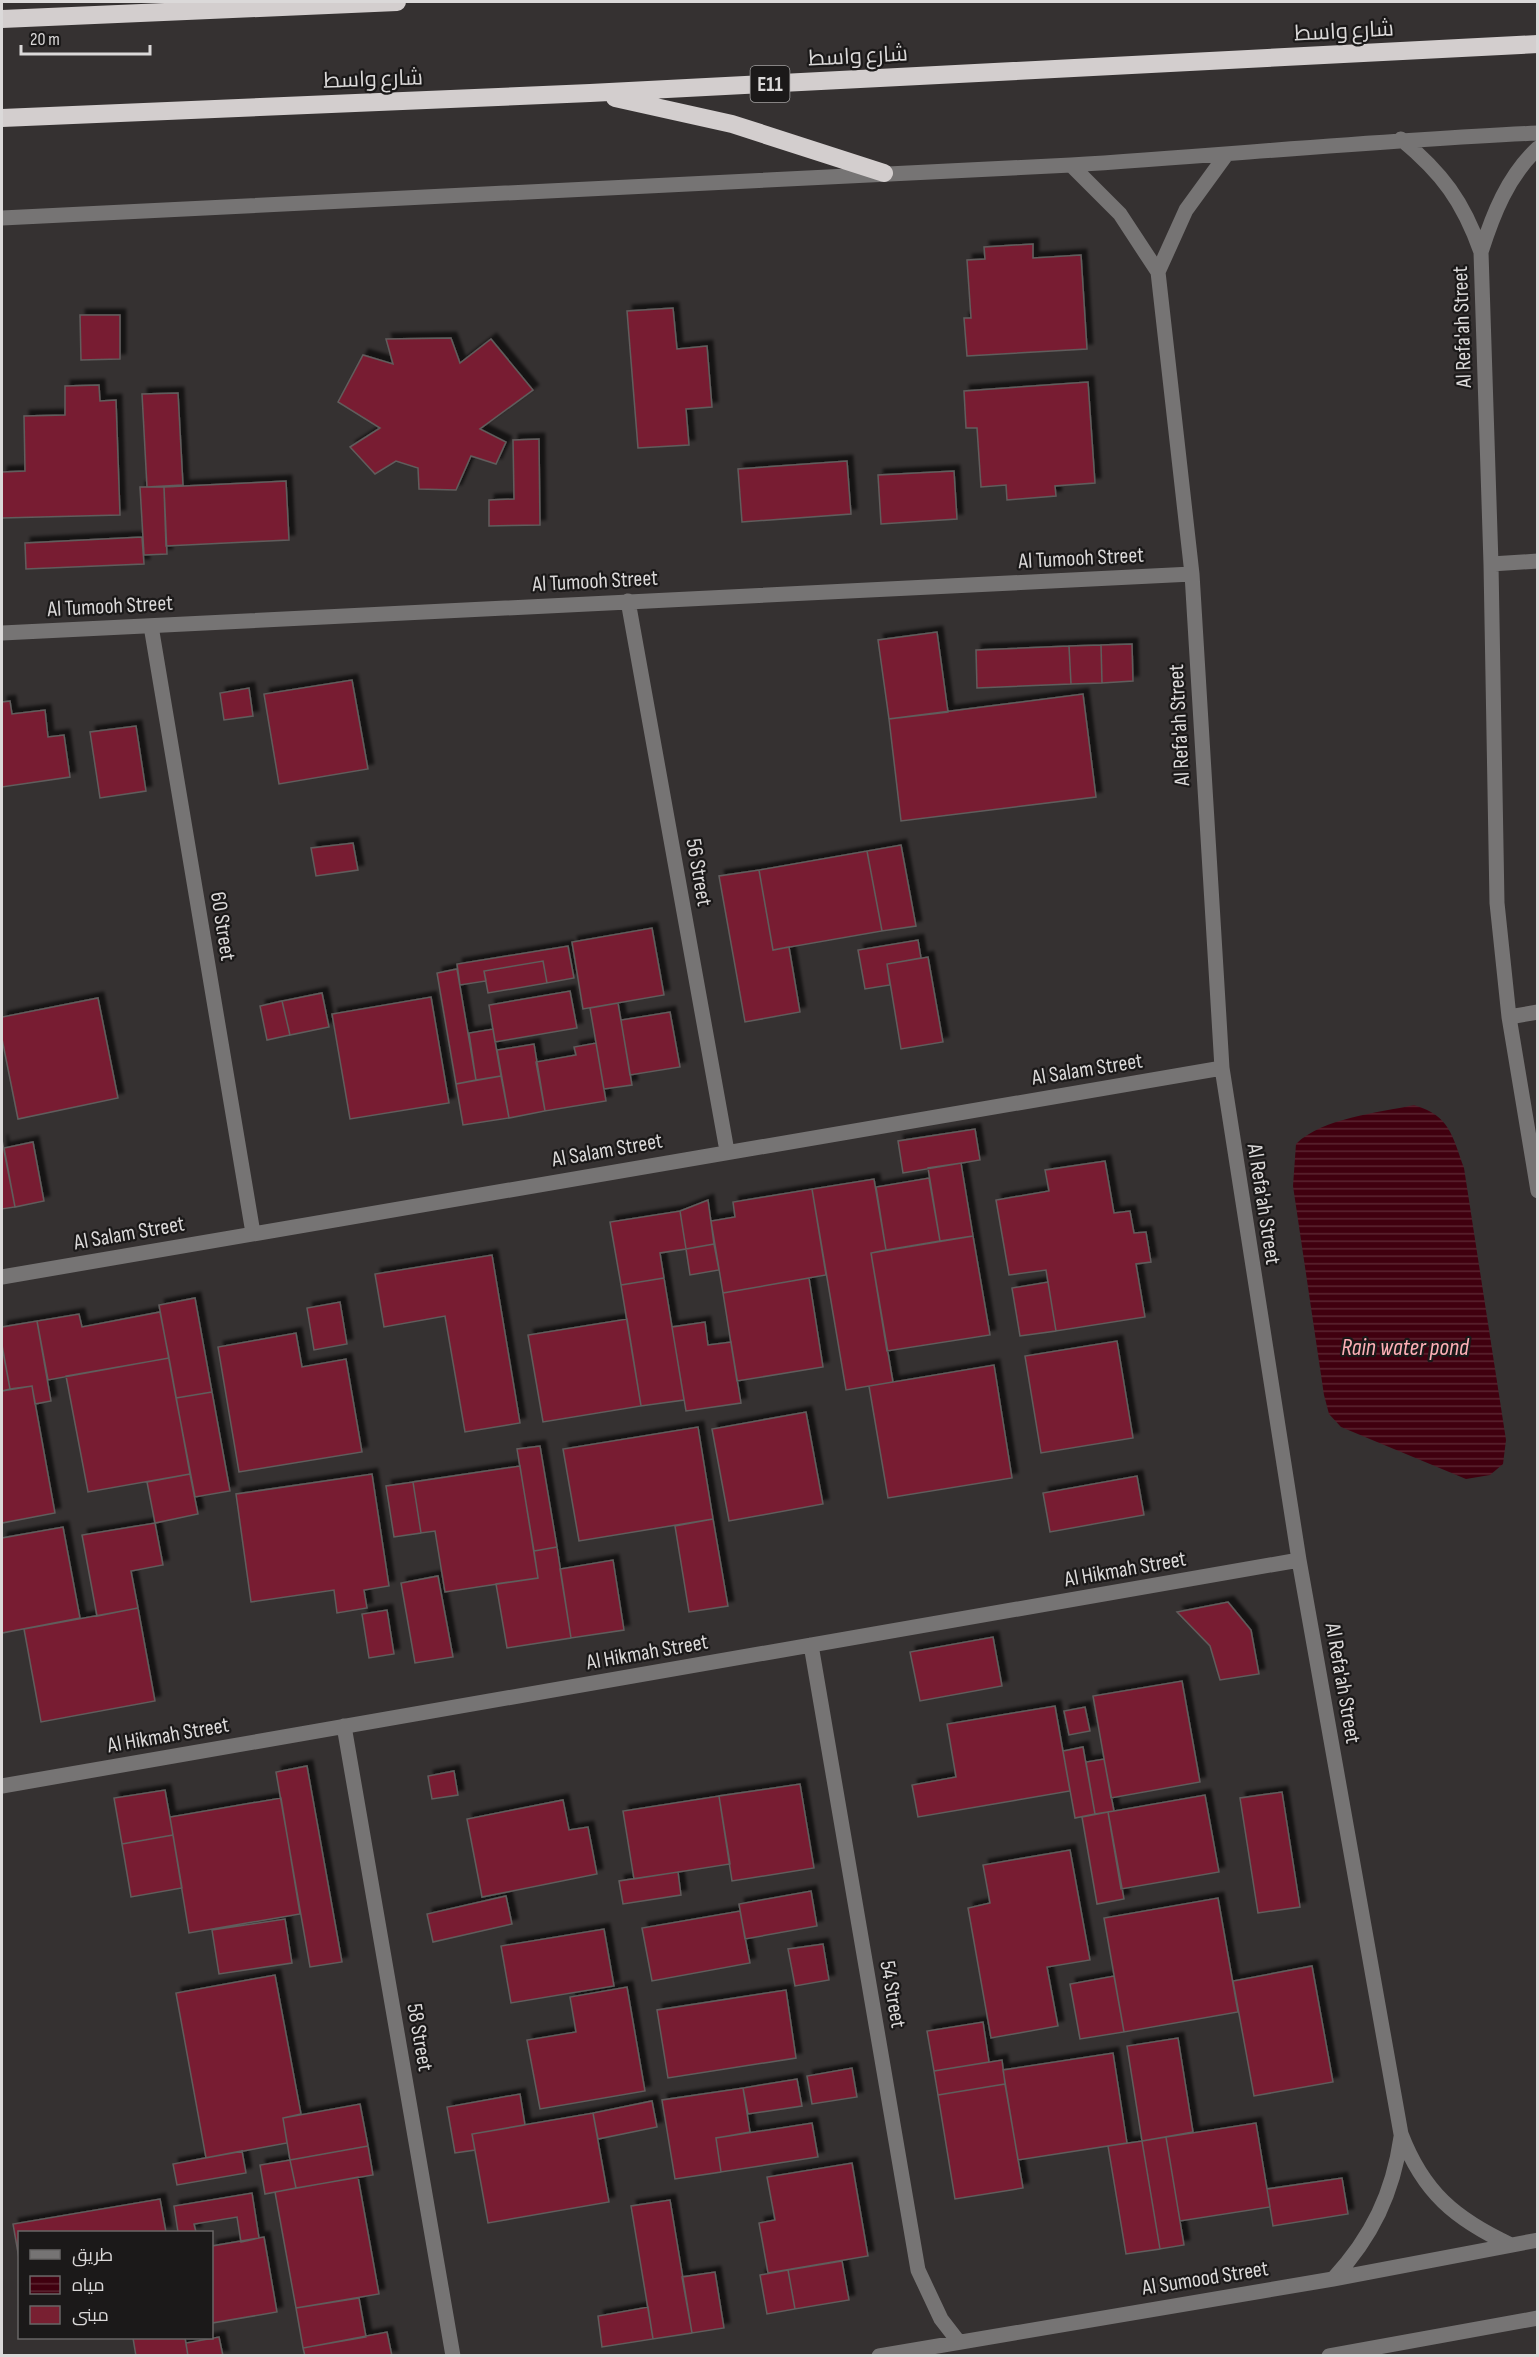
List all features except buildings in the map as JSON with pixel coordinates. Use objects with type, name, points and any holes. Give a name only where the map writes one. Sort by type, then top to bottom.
[{"type":"highway","points":[[2,19],[397,2]]},
{"type":"highway","name":"شارع واسط","points":[[2,118],[590,93],[1538,44]]},
{"type":"highway","points":[[590,93],[732,124],[884,173]]},
{"type":"street","points":[[2,218],[1071,165],[1226,155],[1401,139],[1538,133]]},
{"type":"street","name":"Al Refa'ah Street","points":[[1401,139],[1429,162],[1452,188],[1469,219],[1481,252],[1491,564],[1497,903],[1509,1017],[1538,1191]]},
{"type":"street","name":"Al Refa'ah Street","points":[[1481,252],[1492,218],[1508,186],[1538,148]]},
{"type":"street","points":[[1158,272],[1186,210],[1226,155]]},
{"type":"street","name":"Al Refa'ah Street","points":[[1071,165],[1120,214],[1158,272],[1192,574],[1221,1068],[1299,1560],[1401,2134],[1409,2156],[1427,2185],[1451,2210],[1479,2230],[1511,2245]]},
{"type":"street","points":[[1491,564],[1538,561]]},
{"type":"street","name":"Al Tumooh Street","points":[[2,633],[1192,574]]},
{"type":"street","name":"56 Street","points":[[628,601],[727,1151]]},
{"type":"street","name":"60 Street","points":[[152,626],[253,1233]]},
{"type":"street","points":[[1509,1017],[1538,1012]]},
{"type":"street","name":"Al Salam Street","points":[[2,1277],[1221,1068]]},
{"type":"street","name":"Al Hikmah Street","points":[[2,1785],[1299,1560]]},
{"type":"street","name":"54 Street","points":[[811,1645],[918,2270],[941,2319],[958,2341]]},
{"type":"street","name":"58 Street","points":[[344,1726],[453,2355]]},
{"type":"street","name":"Al Refa'ah Street","points":[[1333,2279],[1367,2237],[1380,2213],[1391,2187],[1401,2134]]},
{"type":"street","name":"Al Sumood Street","points":[[879,2355],[1333,2279],[1538,2240]]},
{"type":"street","points":[[1329,2355],[1538,2318]]},
{"type":"water","name":"Rain water pond","points":[[1414,1105],[1435,1115],[1448,1128],[1464,1168],[1506,1440],[1503,1464],[1490,1475],[1466,1479],[1341,1427],[1329,1414],[1324,1395],[1293,1186],[1296,1144],[1307,1135],[1335,1122]]}]
